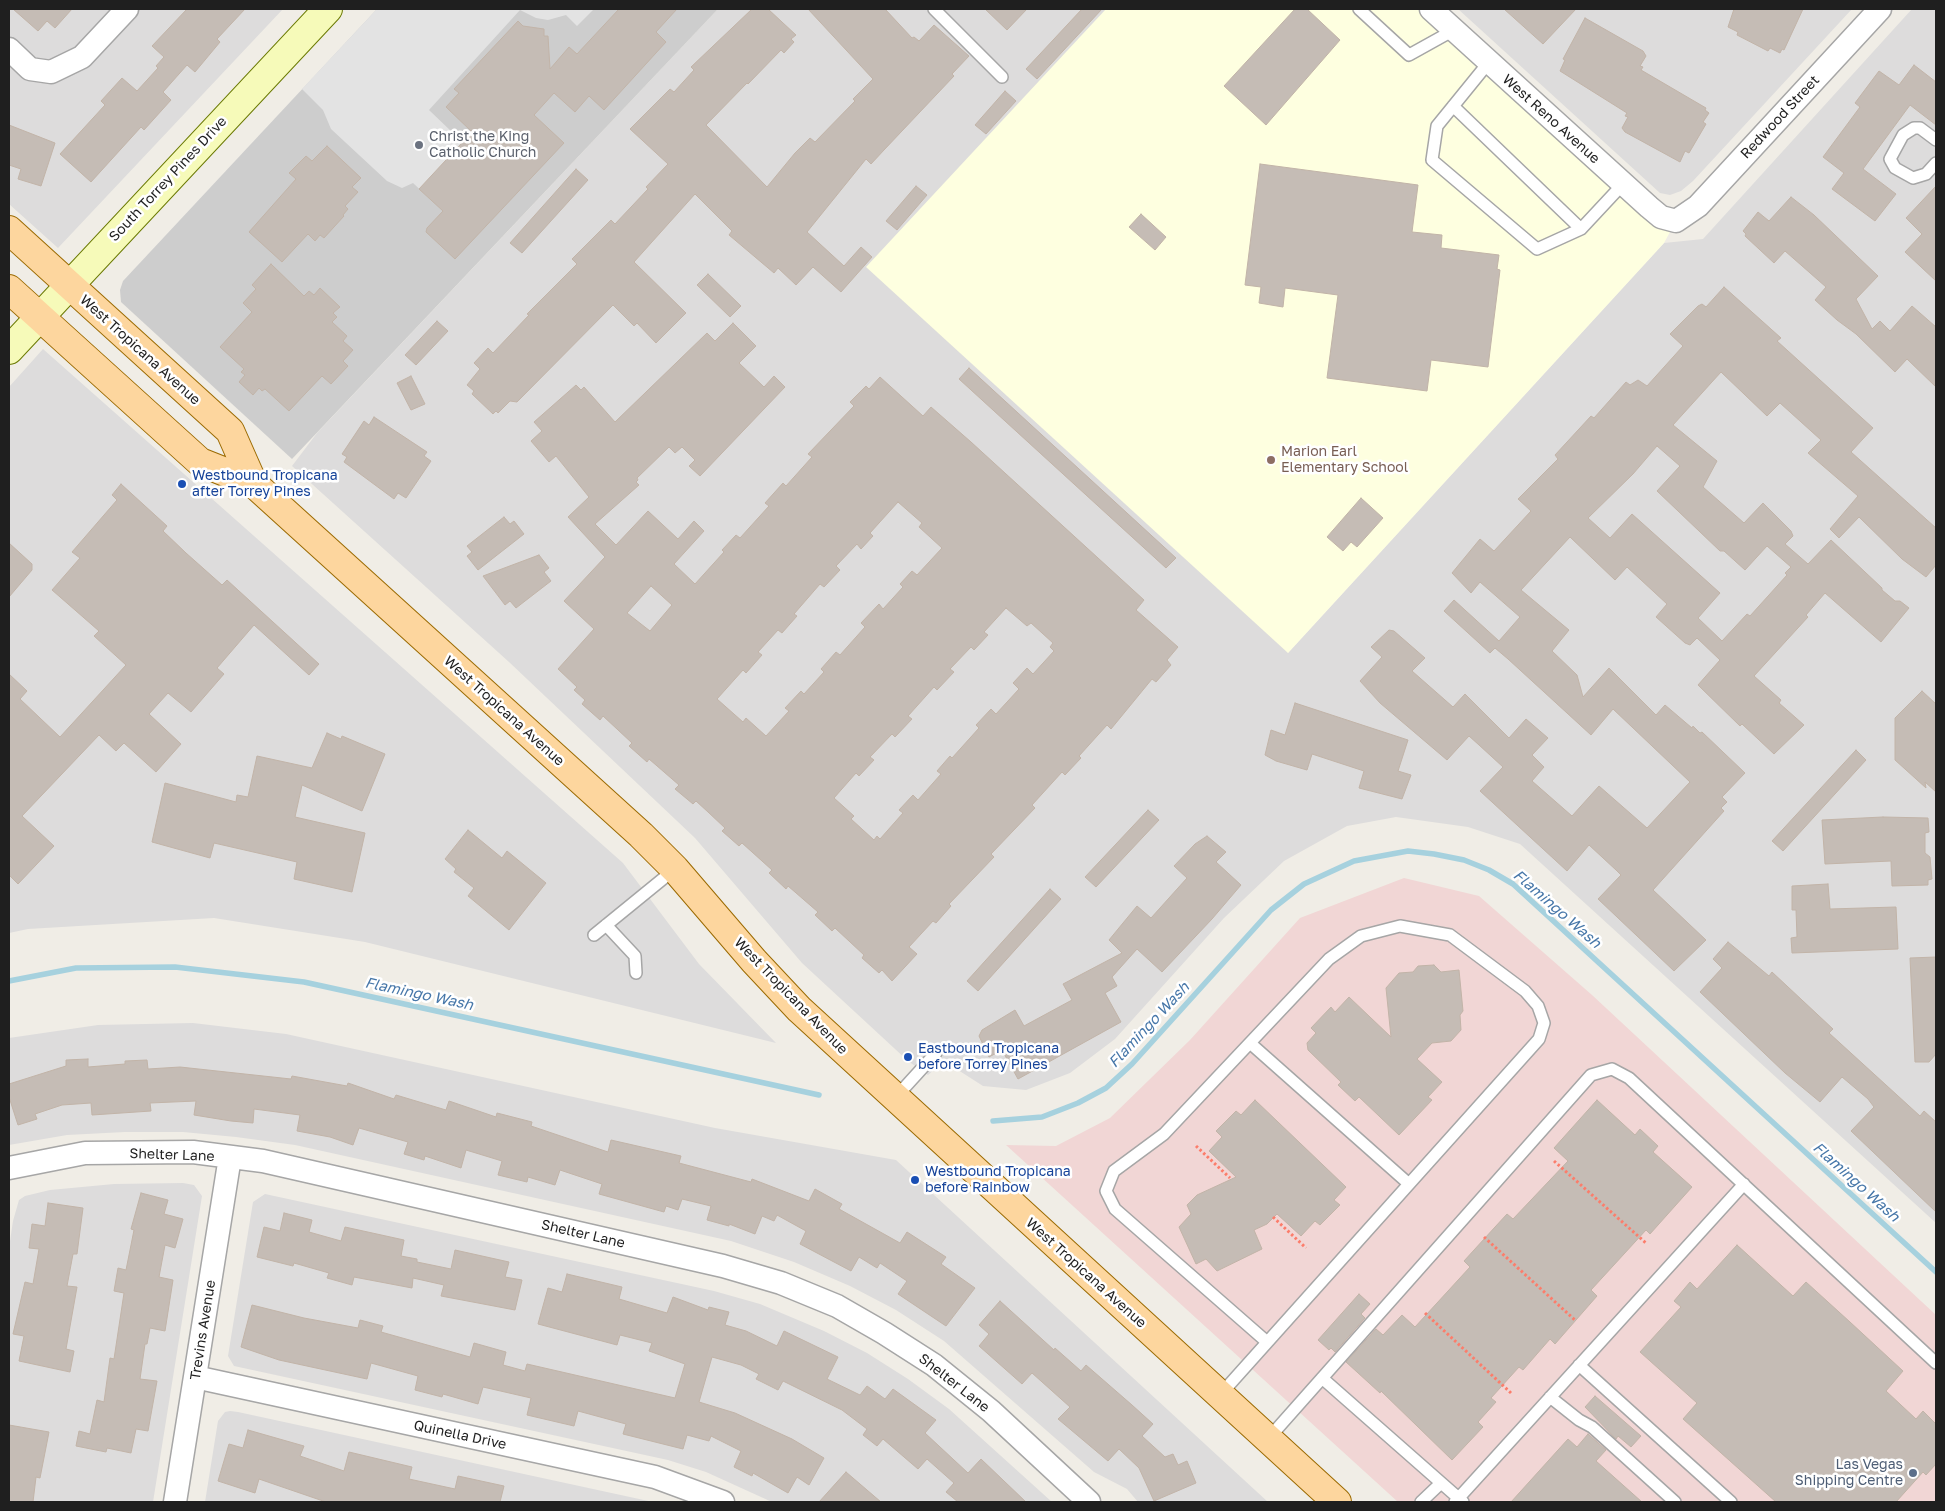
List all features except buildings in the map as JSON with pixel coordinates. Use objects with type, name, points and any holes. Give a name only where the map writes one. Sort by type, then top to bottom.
[{"type":"main road","name":"South Torrey Pines Drive","points":[[9,350],[328,9]]},
{"type":"main road","name":"West Tropicana Avenue","points":[[9,230],[230,431],[253,483]]},
{"type":"main road","name":"West Tropicana Avenue","points":[[9,289],[200,462],[253,483],[641,835],[675,869],[799,1009],[956,1155],[1337,1502]]},
{"type":"street","points":[[9,49],[30,69],[51,72],[82,57],[127,9]]},
{"type":"street","name":"West Reno Avenue","points":[[1431,9],[1661,217],[1676,221]]},
{"type":"street","name":"Redwood Street","points":[[1676,221],[1698,206],[1880,9]]},
{"type":"street","name":"Shelter Lane","points":[[9,1168],[85,1153],[193,1152],[263,1161],[723,1266],[781,1283],[837,1306],[934,1365],[990,1411],[1089,1502]]},
{"type":"street","name":"Trevins Avenue","points":[[175,1502],[230,1157]]},
{"type":"street","name":"Quinella Drive","points":[[195,1377],[654,1477],[723,1502]]},
{"type":"lane","points":[[934,9],[1002,76]]},
{"type":"lane","points":[[1359,9],[1409,55],[1454,30]]},
{"type":"lane","points":[[1489,62],[1436,126],[1432,160],[1537,249],[1581,229],[1623,184]]},
{"type":"lane","points":[[1453,106],[1581,229]]},
{"type":"lane","points":[[1936,140],[1920,128],[1914,128],[1903,134],[1890,158],[1895,168],[1914,178],[1926,174],[1936,163]]},
{"type":"lane","points":[[594,935],[675,869]]},
{"type":"lane","points":[[606,925],[635,956],[636,972]]},
{"type":"lane","points":[[1219,1395],[1267,1342],[1539,1039],[1544,1022],[1538,1006],[1525,991],[1450,935],[1400,926],[1361,936],[1329,959],[1164,1134],[1114,1171],[1106,1191],[1117,1210],[1267,1342]]},
{"type":"lane","points":[[1250,1043],[1409,1184]]},
{"type":"lane","points":[[894,1098],[936,1053]]},
{"type":"lane","points":[[1268,1439],[1592,1075],[1612,1069],[1629,1078],[1936,1363]]},
{"type":"lane","points":[[1322,1378],[1459,1501],[1550,1397],[1744,1184]]},
{"type":"lane","points":[[1579,1365],[1724,1500]]},
{"type":"lane","points":[[1550,1397],[1579,1420],[1592,1427],[1675,1502]]},
{"type":"lane","points":[[1421,1502],[1441,1483]]},
{"type":"path","points":[[1196,1146],[1230,1178]]},
{"type":"path","points":[[1554,1161],[1647,1244]]},
{"type":"path","points":[[1273,1218],[1306,1248]]},
{"type":"path","points":[[1484,1237],[1576,1322]]},
{"type":"path","points":[[1425,1313],[1511,1393]]},
{"type":"shaded area","points":[[9,9],[283,9],[58,248],[9,204]]},
{"type":"shaded area","name":"Christ the King Catholic Church","points":[[377,9],[718,9],[292,459],[121,302],[120,290],[123,281]]},
{"type":"shaded area","points":[[377,9],[594,9],[577,26],[566,15],[548,20],[536,18],[520,10],[429,110],[475,154],[431,200],[413,183],[402,188],[387,181],[331,129],[323,110],[302,89]]},
{"type":"shaded area","points":[[718,9],[1108,9],[1288,653],[1664,243],[1703,239],[1912,9],[1936,9],[1936,1223],[1520,844],[1468,827],[1396,817],[1347,826],[1284,861],[1224,918],[1115,1039],[1070,1073],[1026,1090],[983,1086],[944,1061],[928,1075],[908,1061],[802,963],[695,838],[509,662],[292,466],[317,433]]},
{"type":"shaded area","name":"Marion Earl Elementary School","points":[[1106,9],[1431,9],[1676,221],[1664,243],[1288,653],[866,267]]},
{"type":"shaded area","points":[[1458,9],[1852,9],[1693,181],[1681,191],[1670,195],[1660,193]]},
{"type":"shaded area","points":[[43,349],[623,863],[699,964],[776,1043],[365,942],[214,918],[28,929],[9,933],[9,387]]},
{"type":"shaded area","points":[[1404,878],[1479,896],[1592,995],[1936,1315],[1936,1502],[1398,1502],[1006,1145],[1056,1146],[1110,1118],[1190,1040],[1300,918]]},
{"type":"shaded area","points":[[193,1023],[286,1034],[715,1128],[896,1160],[1268,1502],[1138,1502],[1127,1489],[1094,1472],[944,1341],[896,1310],[850,1286],[794,1262],[731,1241],[295,1145],[236,1137],[183,1132],[125,1132],[67,1135],[9,1145],[9,1038],[98,1025]]},
{"type":"shaded area","points":[[183,1183],[194,1185],[202,1196],[153,1502],[9,1502],[9,1248],[13,1221],[19,1200],[25,1196],[50,1190],[114,1184]]},
{"type":"shaded area","points":[[265,1194],[714,1291],[760,1304],[824,1331],[867,1353],[908,1379],[949,1409],[1052,1502],[772,1502],[706,1472],[668,1460],[234,1366],[228,1356],[253,1202]]},
{"type":"shaded area","points":[[230,1411],[653,1502],[205,1502],[218,1421],[225,1412]]},
{"type":"waterway","name":"Flamingo Wash","points":[[993,1121],[1042,1117],[1078,1103],[1106,1088],[1132,1064],[1271,910],[1304,884],[1354,861],[1408,851],[1434,854],[1464,860],[1489,870],[1513,884],[1936,1272]]},
{"type":"waterway","name":"Flamingo Wash","points":[[9,981],[76,968],[175,967],[304,982],[819,1095]]},
{"type":"place","name":"Christ the King Catholic Church","points":[[419,145]]},
{"type":"place","name":"Marion Earl Elementary School","points":[[1271,460]]},
{"type":"place","name":"Westbound Tropicana after Torrey Pines","points":[[182,484]]},
{"type":"place","name":"Eastbound Tropicana before Torrey Pines","points":[[908,1057]]},
{"type":"place","name":"Westbound Tropicana before Rainbow","points":[[915,1180]]},
{"type":"place","name":"Las Vegas Shipping Centre","points":[[1913,1473]]}]
